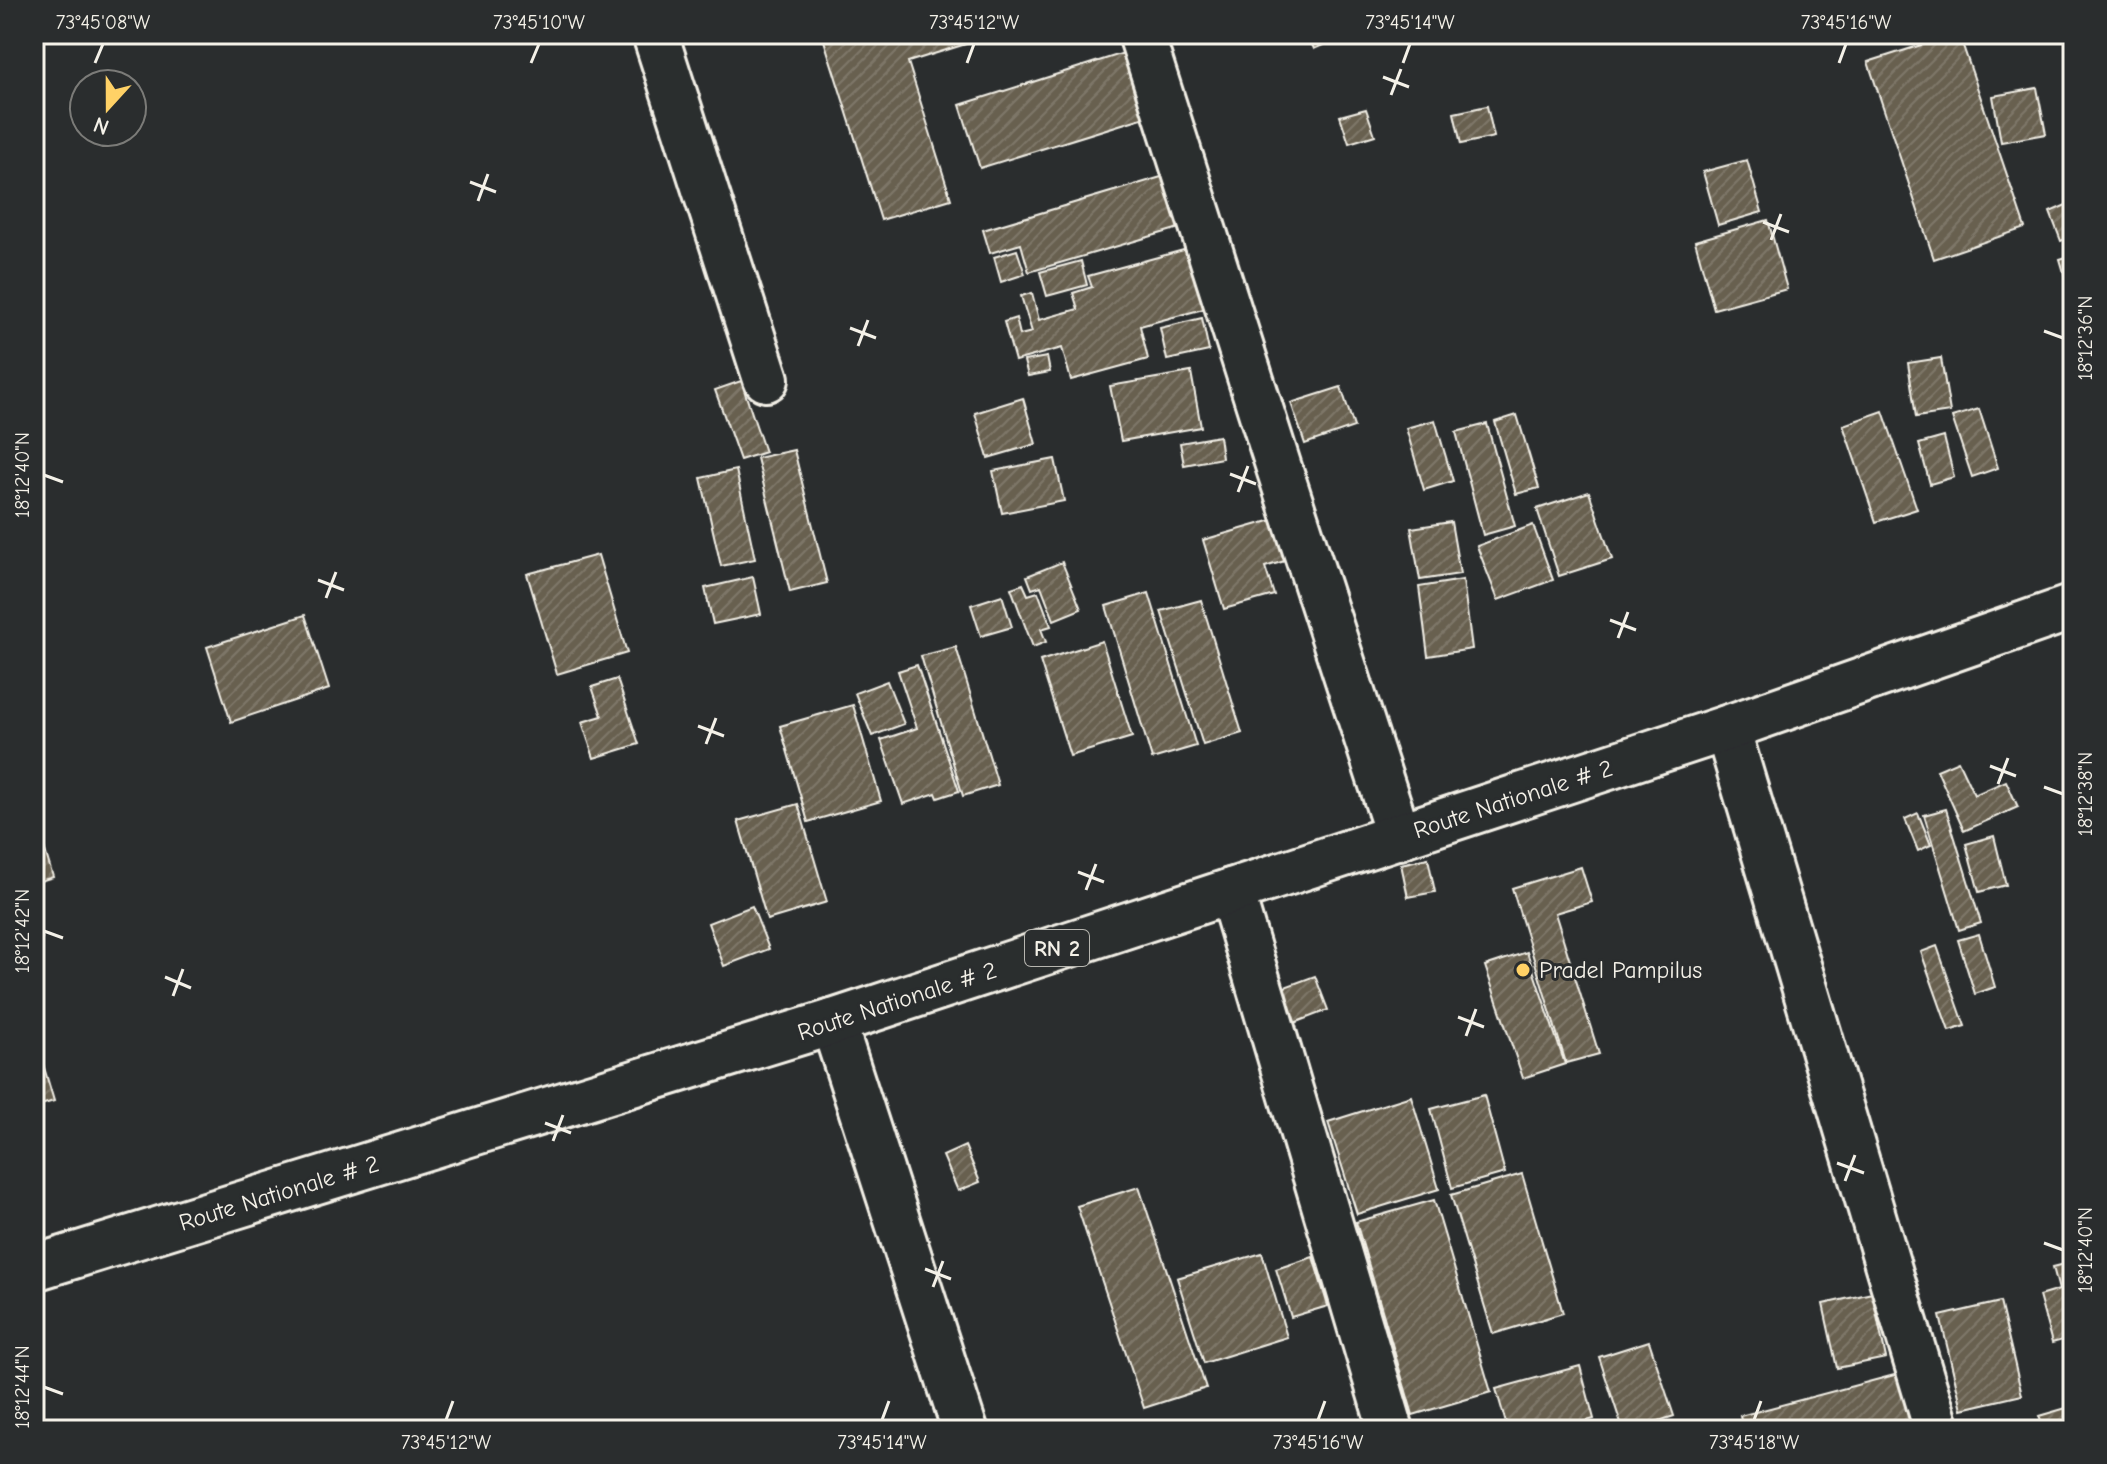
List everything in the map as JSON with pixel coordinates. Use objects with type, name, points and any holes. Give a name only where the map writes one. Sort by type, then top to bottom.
[{"type":"street","points":[[655,34],[766,379]]},
{"type":"street","points":[[1141,34],[1399,837]]},
{"type":"street","name":"Route Nationale # 2","points":[[34,1268],[833,1022],[1727,728],[2073,607]]},
{"type":"street","points":[[1727,728],[1937,1430]]},
{"type":"street","points":[[1231,891],[1391,1430]]},
{"type":"street","points":[[833,1022],[965,1430]]},
{"type":"building","points":[[822,34],[998,34],[908,62],[951,199],[881,220]]},
{"type":"building","points":[[1307,34],[1348,34],[1314,49]]},
{"type":"building","points":[[1959,34],[2025,228],[1934,259],[1868,62]]},
{"type":"building","points":[[1124,53],[1145,117],[980,168],[960,105]]},
{"type":"building","points":[[2037,88],[2046,134],[2001,142],[1993,96]]},
{"type":"building","points":[[1487,106],[1494,137],[1461,144],[1454,113]]},
{"type":"building","points":[[1366,109],[1375,135],[1349,143],[1340,116]]},
{"type":"building","points":[[1747,160],[1762,212],[1718,225],[1703,172]]},
{"type":"building","points":[[1178,172],[1193,224],[1029,272],[1021,244],[990,253],[983,230]]},
{"type":"building","points":[[2073,202],[2073,236],[2061,241],[2050,212]]},
{"type":"building","points":[[1768,220],[1787,289],[1714,309],[1695,241]]},
{"type":"building","points":[[1191,248],[1207,308],[1140,326],[1148,359],[1071,380],[1062,348],[1015,361],[1004,322],[1016,318],[1020,335],[1032,332],[1021,296],[1032,293],[1039,320],[1078,309],[1073,293],[1092,287],[1088,276]]},
{"type":"building","points":[[1017,250],[1025,274],[1001,282],[994,257]]},
{"type":"building","points":[[2073,255],[2073,303],[2060,259]]},
{"type":"building","points":[[1081,261],[1087,285],[1047,296],[1040,272]]},
{"type":"building","points":[[1202,318],[1209,351],[1167,360],[1160,328]]},
{"type":"building","points":[[1047,357],[1050,372],[1028,376],[1024,361]]},
{"type":"building","points":[[1941,358],[1950,412],[1916,417],[1908,363]]},
{"type":"building","points":[[1191,372],[1201,427],[1121,441],[1110,386]]},
{"type":"building","points":[[741,381],[765,452],[740,460],[715,390]]},
{"type":"building","points":[[1341,387],[1354,427],[1305,444],[1291,403]]},
{"type":"building","points":[[1023,398],[1036,444],[988,458],[975,413]]},
{"type":"building","points":[[1979,409],[1998,468],[1972,477],[1952,417]]},
{"type":"building","points":[[1883,411],[1917,509],[1876,522],[1843,425]]},
{"type":"building","points":[[1517,415],[1539,488],[1516,494],[1495,422]]},
{"type":"building","points":[[1435,420],[1453,481],[1424,490],[1406,428]]},
{"type":"building","points":[[1487,424],[1515,526],[1483,535],[1456,432]]},
{"type":"building","points":[[1219,436],[1222,458],[1184,465],[1180,443]]},
{"type":"building","points":[[1944,437],[1954,477],[1930,484],[1919,444]]},
{"type":"building","points":[[794,450],[827,583],[790,592],[757,458]]},
{"type":"building","points":[[1055,459],[1064,501],[1002,513],[993,471]]},
{"type":"building","points":[[736,470],[755,559],[721,566],[701,478]]},
{"type":"building","points":[[1589,492],[1612,559],[1559,576],[1537,509]]},
{"type":"building","points":[[1276,519],[1288,560],[1265,567],[1274,595],[1224,609],[1203,540]]},
{"type":"building","points":[[1451,522],[1460,574],[1420,580],[1411,528]]},
{"type":"building","points":[[1533,525],[1553,580],[1498,600],[1477,546]]},
{"type":"building","points":[[598,555],[627,653],[557,674],[527,574]]},
{"type":"building","points":[[1062,562],[1081,609],[1054,620],[1041,586],[1032,589],[1027,576]]},
{"type":"building","points":[[753,577],[761,614],[713,624],[705,588]]},
{"type":"building","points":[[1463,580],[1472,649],[1428,656],[1419,587]]},
{"type":"building","points":[[1023,584],[1028,595],[1038,592],[1051,626],[1041,629],[1046,642],[1033,647],[1011,588]]},
{"type":"building","points":[[1149,593],[1196,746],[1152,759],[1106,606]]},
{"type":"building","points":[[1002,595],[1012,627],[981,636],[971,605]]},
{"type":"building","points":[[1201,600],[1242,733],[1203,745],[1161,611]]},
{"type":"building","points":[[305,615],[329,689],[231,722],[207,647]]},
{"type":"building","points":[[1102,641],[1132,737],[1070,756],[1040,661]]},
{"type":"building","points":[[956,647],[998,785],[963,796],[921,656]]},
{"type":"building","points":[[917,665],[959,791],[938,798],[936,793],[903,804],[881,740],[917,728],[898,671]]},
{"type":"building","points":[[617,679],[639,744],[594,758],[582,722],[602,716],[592,687]]},
{"type":"building","points":[[887,681],[904,724],[872,736],[855,693]]},
{"type":"building","points":[[853,705],[881,801],[808,822],[780,726]]},
{"type":"building","points":[[1958,761],[1974,795],[2006,781],[2018,807],[1964,831],[1937,770]]},
{"type":"building","points":[[798,804],[827,902],[767,920],[738,821]]},
{"type":"building","points":[[1946,809],[1981,923],[1959,930],[1924,815]]},
{"type":"building","points":[[1918,813],[1931,845],[1918,851],[1905,819]]},
{"type":"building","points":[[34,814],[53,877],[34,883]]},
{"type":"building","points":[[1994,836],[2006,885],[1979,892],[1966,844]]},
{"type":"building","points":[[1428,858],[1435,892],[1408,897],[1401,864]]},
{"type":"building","points":[[1581,867],[1592,902],[1555,913],[1599,1054],[1566,1063],[1512,888]]},
{"type":"building","points":[[752,906],[769,949],[724,966],[708,923]]},
{"type":"building","points":[[34,910],[42,938],[34,941]]},
{"type":"building","points":[[1979,934],[1995,987],[1975,994],[1958,940]]},
{"type":"building","points":[[1937,946],[1965,1026],[1949,1031],[1921,952]]},
{"type":"building","points":[[1527,952],[1565,1064],[1523,1078],[1485,966]]},
{"type":"building","points":[[1315,976],[1328,1010],[1294,1023],[1282,988]]},
{"type":"building","points":[[34,1034],[54,1101],[34,1107]]},
{"type":"building","points":[[1484,1095],[1505,1173],[1452,1188],[1431,1109]]},
{"type":"building","points":[[1411,1096],[1439,1189],[1357,1214],[1328,1122]]},
{"type":"building","points":[[965,1146],[980,1182],[958,1191],[943,1156]]},
{"type":"building","points":[[1522,1174],[1563,1313],[1493,1334],[1451,1195]]},
{"type":"building","points":[[1139,1187],[1206,1388],[1144,1408],[1077,1206]]},
{"type":"building","points":[[1434,1200],[1491,1392],[1413,1415],[1356,1222]]},
{"type":"building","points":[[1262,1253],[1287,1337],[1204,1363],[1177,1278]]},
{"type":"building","points":[[1313,1257],[1328,1306],[1291,1317],[1276,1269]]},
{"type":"building","points":[[2073,1262],[2073,1337],[2052,1343],[2039,1296],[2059,1290],[2053,1267]]},
{"type":"building","points":[[1872,1293],[1886,1358],[1837,1368],[1823,1304]]},
{"type":"building","points":[[2000,1302],[2022,1395],[1962,1409],[1940,1316]]},
{"type":"building","points":[[1649,1341],[1674,1416],[1623,1430],[1599,1357]]},
{"type":"building","points":[[1580,1366],[1594,1419],[1554,1430],[1508,1430],[1496,1389]]},
{"type":"building","points":[[1902,1373],[1918,1430],[1743,1430],[1740,1416]]},
{"type":"building","points":[[2073,1406],[2073,1430],[2044,1430],[2039,1416]]},
{"type":"place","name":"Pradel Pampilus","points":[[1523,970]]}]
